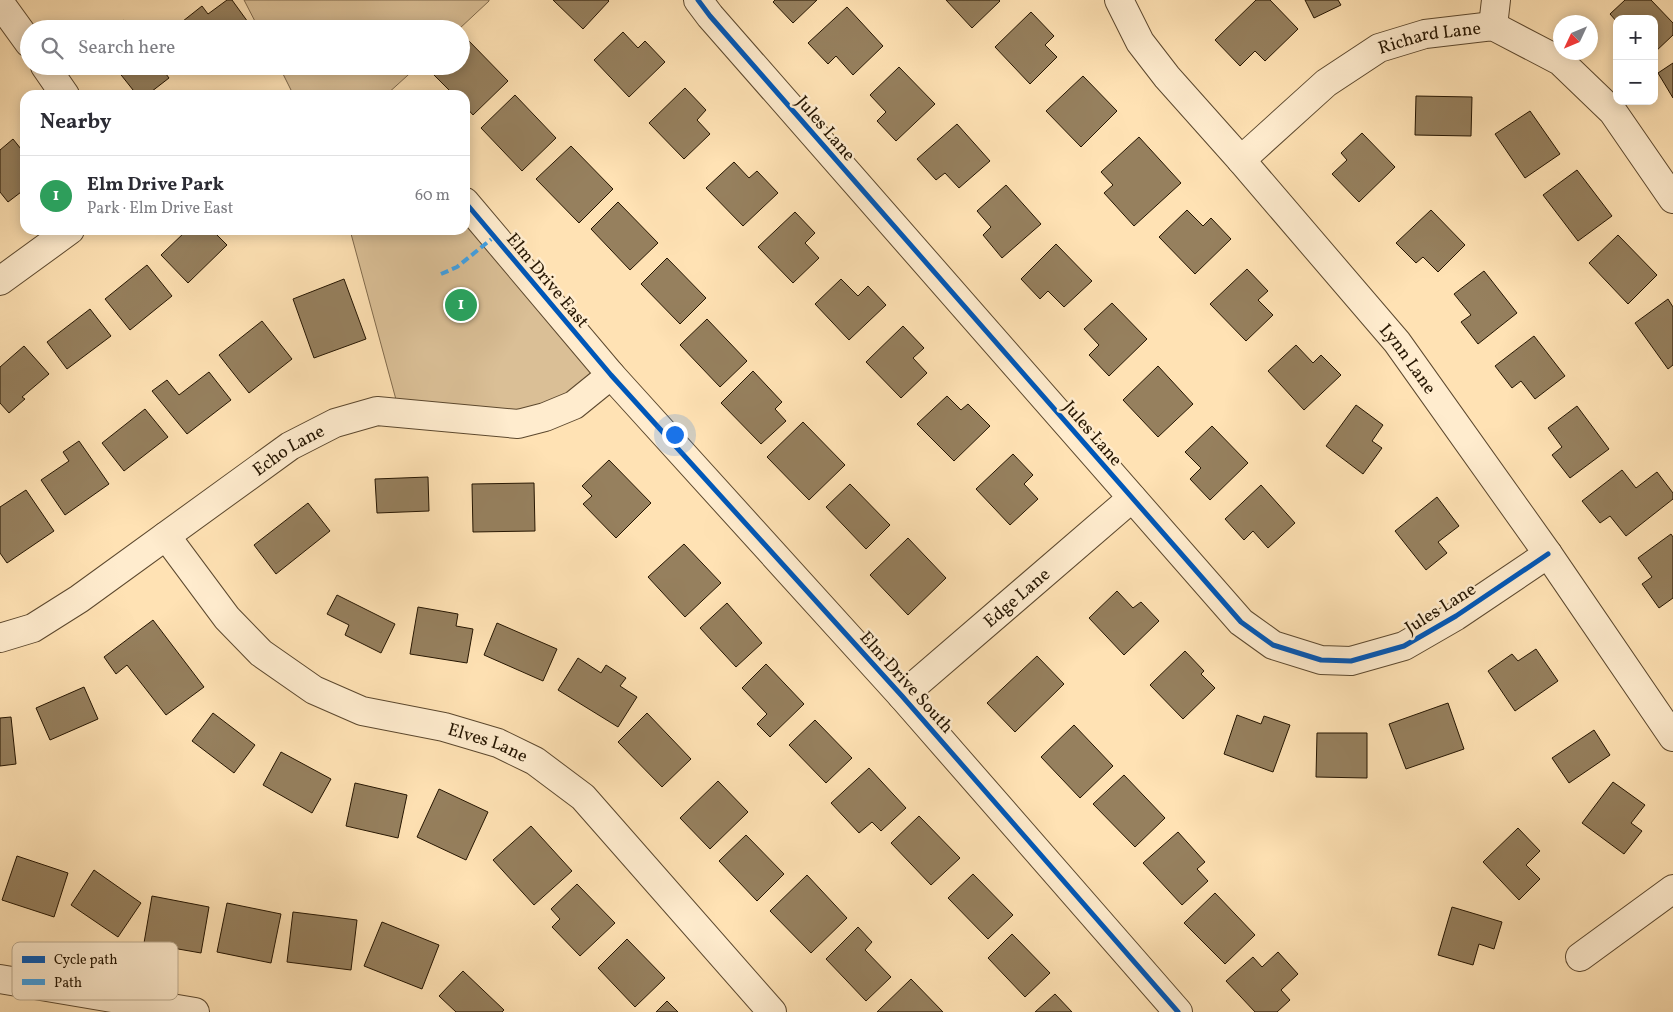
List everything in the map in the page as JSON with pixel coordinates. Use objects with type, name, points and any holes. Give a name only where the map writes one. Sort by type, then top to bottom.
[{"type":"street","name":"Jules Lane","points":[[698,0],[716,23],[1241,622],[1273,645],[1321,660],[1350,660],[1404,646],[1456,616],[1548,554]]},
{"type":"street","name":"Lynn Lane","points":[[1119,0],[1140,42],[1167,77],[1397,342],[1548,554],[1673,737]]},
{"type":"street","points":[[0,3],[20,31]]},
{"type":"street","name":"Richard Lane","points":[[1241,160],[1326,83],[1379,48],[1494,13],[1560,61],[1613,112],[1673,199]]},
{"type":"street","points":[[51,75],[62,90]]},
{"type":"street","name":"Elm Drive East","points":[[470,208],[611,375]]},
{"type":"street","points":[[0,281],[63,235]]},
{"type":"street","name":"Echo Lane","points":[[0,638],[33,628],[79,599],[290,446],[335,423],[377,411],[518,424],[545,417],[574,405],[611,375]]},
{"type":"street","name":"Elm Drive South","points":[[611,375],[902,696],[1178,1012]]},
{"type":"street","name":"Edge Lane","points":[[902,696],[1132,498]]},
{"type":"street","name":"Elves Lane","points":[[166,536],[227,618],[261,653],[314,690],[362,711],[444,727],[498,743],[535,761],[582,796],[772,1012]]},
{"type":"street","points":[[1580,957],[1673,889]]},
{"type":"street","points":[[124,1000],[195,1012]]},
{"type":"shaded area","points":[[244,0],[489,0],[469,20],[254,20]]},
{"type":"shaded area","points":[[284,75],[408,75],[392,90],[291,90]]},
{"type":"shaded area","points":[[470,210],[610,372],[566,409],[501,415],[398,407],[351,235],[470,235]]},
{"type":"building","points":[[227,0],[232,0],[246,20],[184,20],[202,6],[208,14]]},
{"type":"building","points":[[553,0],[608,0],[609,1],[583,29]]},
{"type":"building","points":[[775,0],[817,0],[793,23],[773,2]]},
{"type":"building","points":[[946,0],[999,0],[1000,1],[972,28]]},
{"type":"building","points":[[1256,0],[1270,0],[1298,29],[1265,61],[1255,51],[1240,66],[1215,40]]},
{"type":"building","points":[[1305,0],[1338,0],[1341,5],[1314,18]]},
{"type":"building","points":[[1625,0],[1651,0],[1673,23],[1673,35],[1658,49],[1658,15],[1613,15],[1613,17],[1610,14]]},
{"type":"building","points":[[847,7],[883,46],[853,75],[836,56],[828,64],[808,43]]},
{"type":"building","points":[[1031,12],[1054,36],[1045,45],[1057,57],[1030,84],[995,47]]},
{"type":"building","points":[[623,32],[638,48],[645,41],[665,62],[629,97],[594,60]]},
{"type":"building","points":[[470,42],[508,81],[473,115],[470,112],[470,90],[449,90],[434,75],[470,75]]},
{"type":"building","points":[[1673,63],[1673,98],[1658,73]]},
{"type":"building","points":[[899,67],[935,104],[896,141],[877,121],[886,112],[870,95]]},
{"type":"building","points":[[121,75],[167,75],[169,78],[153,90],[133,90]]},
{"type":"building","points":[[1083,76],[1117,111],[1081,147],[1046,111]]},
{"type":"building","points":[[685,88],[706,110],[697,120],[710,134],[684,159],[649,123]]},
{"type":"building","points":[[515,95],[556,138],[522,171],[481,128]]},
{"type":"building","points":[[1416,96],[1472,97],[1471,136],[1415,135]]},
{"type":"building","points":[[1530,111],[1560,154],[1525,178],[1495,134]]},
{"type":"building","points":[[957,124],[990,161],[959,188],[945,173],[936,180],[917,159]]},
{"type":"building","points":[[1362,133],[1395,167],[1359,202],[1332,174],[1347,160],[1341,153]]},
{"type":"building","points":[[1139,137],[1181,183],[1134,226],[1104,193],[1113,185],[1101,172]]},
{"type":"building","points":[[13,139],[20,148],[20,193],[8,202],[0,192],[0,150]]},
{"type":"building","points":[[571,146],[613,189],[579,223],[536,179]]},
{"type":"building","points":[[734,162],[749,178],[757,171],[778,193],[743,226],[706,188]]},
{"type":"building","points":[[1577,170],[1612,216],[1578,241],[1543,195]]},
{"type":"building","points":[[1006,185],[1041,224],[1002,258],[983,235],[991,227],[977,211]]},
{"type":"building","points":[[618,202],[658,243],[630,270],[591,229]]},
{"type":"building","points":[[1187,210],[1203,226],[1211,218],[1231,239],[1195,274],[1159,237]]},
{"type":"building","points":[[1431,210],[1465,245],[1438,272],[1423,257],[1416,263],[1396,243]]},
{"type":"building","points":[[795,212],[815,233],[805,243],[819,258],[793,283],[758,247]]},
{"type":"building","points":[[182,235],[217,235],[227,245],[188,283],[161,255]]},
{"type":"building","points":[[1618,235],[1657,275],[1628,304],[1589,263]]},
{"type":"building","points":[[1056,244],[1092,281],[1064,307],[1048,291],[1040,299],[1021,279]]},
{"type":"building","points":[[667,258],[706,298],[680,324],[641,284]]},
{"type":"building","points":[[147,265],[172,296],[130,330],[105,299]]},
{"type":"building","points":[[1247,269],[1268,291],[1258,300],[1273,315],[1246,341],[1210,304]]},
{"type":"building","points":[[1484,271],[1517,313],[1478,344],[1461,322],[1471,315],[1454,294]]},
{"type":"building","points":[[344,279],[366,339],[314,358],[293,299]]},
{"type":"building","points":[[841,279],[858,296],[868,286],[886,305],[849,340],[815,304]]},
{"type":"building","points":[[1668,299],[1673,307],[1673,365],[1668,369],[1635,323]]},
{"type":"building","points":[[1112,303],[1147,339],[1109,376],[1089,355],[1099,345],[1084,329]]},
{"type":"building","points":[[90,309],[111,336],[67,369],[47,342]]},
{"type":"building","points":[[707,319],[747,361],[720,387],[680,345]]},
{"type":"building","points":[[262,321],[292,359],[249,393],[219,355]]},
{"type":"building","points":[[903,326],[924,348],[913,358],[927,373],[901,398],[866,362]]},
{"type":"building","points":[[1534,336],[1565,376],[1535,399],[1521,381],[1512,388],[1495,366]]},
{"type":"building","points":[[1296,345],[1313,363],[1321,355],[1341,375],[1304,410],[1268,371]]},
{"type":"building","points":[[24,346],[49,374],[22,397],[25,399],[9,413],[0,403],[0,367]]},
{"type":"building","points":[[1158,366],[1193,404],[1158,437],[1123,400]]},
{"type":"building","points":[[753,371],[782,402],[775,409],[786,421],[761,444],[721,403]]},
{"type":"building","points":[[209,372],[231,400],[187,434],[152,391],[167,380],[179,395]]},
{"type":"building","points":[[947,396],[961,410],[968,404],[990,426],[954,461],[917,424]]},
{"type":"building","points":[[1356,405],[1383,425],[1372,441],[1382,448],[1363,474],[1326,446]]},
{"type":"building","points":[[1577,406],[1609,449],[1570,478],[1552,455],[1562,447],[1548,428]]},
{"type":"building","points":[[145,409],[168,437],[124,471],[102,443]]},
{"type":"building","points":[[803,422],[845,465],[809,500],[767,457]]},
{"type":"building","points":[[1212,426],[1248,463],[1210,500],[1190,479],[1201,468],[1185,452]]},
{"type":"building","points":[[79,441],[109,484],[65,515],[41,480],[69,461],[63,452]]},
{"type":"building","points":[[1013,454],[1033,475],[1024,484],[1038,499],[1010,525],[976,489]]},
{"type":"building","points":[[609,460],[651,503],[616,538],[583,504],[592,496],[582,486]]},
{"type":"building","points":[[1622,470],[1636,488],[1657,472],[1673,493],[1673,499],[1626,536],[1610,516],[1600,523],[1582,501]]},
{"type":"building","points":[[428,477],[429,511],[377,513],[375,479]]},
{"type":"building","points":[[534,483],[535,531],[473,532],[472,484]]},
{"type":"building","points":[[850,484],[890,525],[866,549],[826,507]]},
{"type":"building","points":[[1261,485],[1295,523],[1268,548],[1253,531],[1244,540],[1225,519]]},
{"type":"building","points":[[26,490],[54,531],[7,563],[0,553],[0,507]]},
{"type":"building","points":[[1437,497],[1459,526],[1438,542],[1447,553],[1426,570],[1395,531]]},
{"type":"building","points":[[308,503],[330,531],[276,574],[254,545]]},
{"type":"building","points":[[1671,534],[1673,537],[1673,598],[1659,608],[1642,584],[1652,577],[1638,558]]},
{"type":"building","points":[[908,538],[946,578],[908,615],[870,575]]},
{"type":"building","points":[[684,544],[721,583],[685,617],[648,577]]},
{"type":"building","points":[[1117,591],[1133,608],[1141,602],[1159,621],[1124,655],[1089,618]]},
{"type":"building","points":[[337,595],[395,624],[381,653],[345,635],[349,625],[327,614]]},
{"type":"building","points":[[727,603],[762,643],[736,667],[700,628]]},
{"type":"building","points":[[418,607],[458,614],[456,626],[473,629],[467,663],[410,654]]},
{"type":"building","points":[[153,620],[204,687],[166,715],[127,665],[116,674],[104,657]]},
{"type":"building","points":[[497,623],[557,649],[543,681],[484,655]]},
{"type":"building","points":[[1536,649],[1558,681],[1515,711],[1488,671],[1512,654],[1518,661]]},
{"type":"building","points":[[1185,651],[1204,671],[1201,674],[1215,688],[1183,719],[1150,685]]},
{"type":"building","points":[[1037,656],[1064,684],[1015,732],[987,703]]},
{"type":"building","points":[[578,658],[601,673],[606,665],[626,678],[620,686],[637,697],[618,727],[558,690]]},
{"type":"building","points":[[766,664],[804,704],[770,737],[757,724],[767,714],[742,688]]},
{"type":"building","points":[[84,687],[98,719],[50,740],[36,708]]},
{"type":"building","points":[[1448,703],[1464,749],[1406,769],[1389,724]]},
{"type":"building","points":[[213,713],[255,745],[234,773],[192,741]]},
{"type":"building","points":[[647,713],[691,759],[662,787],[618,742]]},
{"type":"building","points":[[1237,715],[1261,724],[1264,716],[1290,725],[1273,772],[1224,754]]},
{"type":"building","points":[[11,717],[16,764],[0,766],[0,718]]},
{"type":"building","points":[[815,720],[852,758],[826,783],[789,745]]},
{"type":"building","points":[[1074,725],[1113,766],[1080,798],[1041,757]]},
{"type":"building","points":[[1594,730],[1610,755],[1569,783],[1552,758]]},
{"type":"building","points":[[1317,733],[1367,733],[1367,778],[1316,777]]},
{"type":"building","points":[[281,752],[331,779],[312,813],[263,785]]},
{"type":"building","points":[[869,768],[906,808],[881,831],[872,822],[859,833],[831,803]]},
{"type":"building","points":[[1124,775],[1165,818],[1135,847],[1093,804]]},
{"type":"building","points":[[718,781],[748,812],[710,849],[680,818]]},
{"type":"building","points":[[1613,782],[1645,805],[1631,823],[1642,831],[1624,854],[1582,823]]},
{"type":"building","points":[[355,783],[407,795],[398,838],[346,826]]},
{"type":"building","points":[[439,789],[488,812],[466,860],[417,837]]},
{"type":"building","points":[[919,816],[960,858],[931,885],[891,843]]},
{"type":"building","points":[[531,826],[572,871],[534,905],[493,860]]},
{"type":"building","points":[[1518,828],[1540,851],[1526,865],[1540,879],[1519,900],[1483,862]]},
{"type":"building","points":[[1178,832],[1205,862],[1197,869],[1208,881],[1182,905],[1143,863]]},
{"type":"building","points":[[746,835],[784,874],[757,901],[719,861]]},
{"type":"building","points":[[17,856],[68,873],[54,917],[2,900]]},
{"type":"building","points":[[94,870],[141,903],[118,937],[71,905]]},
{"type":"building","points":[[973,874],[1013,915],[988,939],[948,898]]},
{"type":"building","points":[[807,875],[847,918],[811,953],[770,911]]},
{"type":"building","points":[[577,884],[615,923],[580,956],[552,927],[560,919],[551,909]]},
{"type":"building","points":[[1215,893],[1255,935],[1225,964],[1184,923]]},
{"type":"building","points":[[152,896],[209,907],[201,953],[178,949],[178,942],[144,942]]},
{"type":"building","points":[[227,903],[281,914],[271,963],[217,952]]},
{"type":"building","points":[[1452,907],[1502,922],[1494,949],[1479,944],[1473,965],[1438,955]]},
{"type":"building","points":[[293,912],[357,920],[351,970],[287,962]]},
{"type":"building","points":[[382,922],[439,945],[422,989],[364,966]]},
{"type":"building","points":[[858,927],[872,942],[865,950],[891,977],[866,1001],[826,959]]},
{"type":"building","points":[[1012,934],[1050,973],[1025,997],[988,958]]},
{"type":"building","points":[[627,939],[665,978],[635,1007],[598,968]]},
{"type":"building","points":[[1278,952],[1298,974],[1281,990],[1290,1000],[1277,1012],[1255,1012],[1226,981],[1253,957],[1262,967]]},
{"type":"building","points":[[463,971],[504,1010],[502,1012],[456,1012],[439,996]]},
{"type":"building","points":[[911,979],[943,1012],[877,1012]]},
{"type":"building","points":[[1055,994],[1072,1012],[1035,1012]]},
{"type":"building","points":[[667,1001],[678,1012],[656,1012]]},
{"type":"marked path","points":[[441,274],[457,267],[494,237]]},
{"type":"cycle path","points":[[698,0],[1241,622],[1273,645],[1321,660],[1351,661],[1404,646],[1456,616],[1548,554]]},
{"type":"cycle path","points":[[470,208],[611,375],[902,696],[1178,1012]]},
{"type":"place","name":"Elm Drive Park","points":[[461,305]]}]
